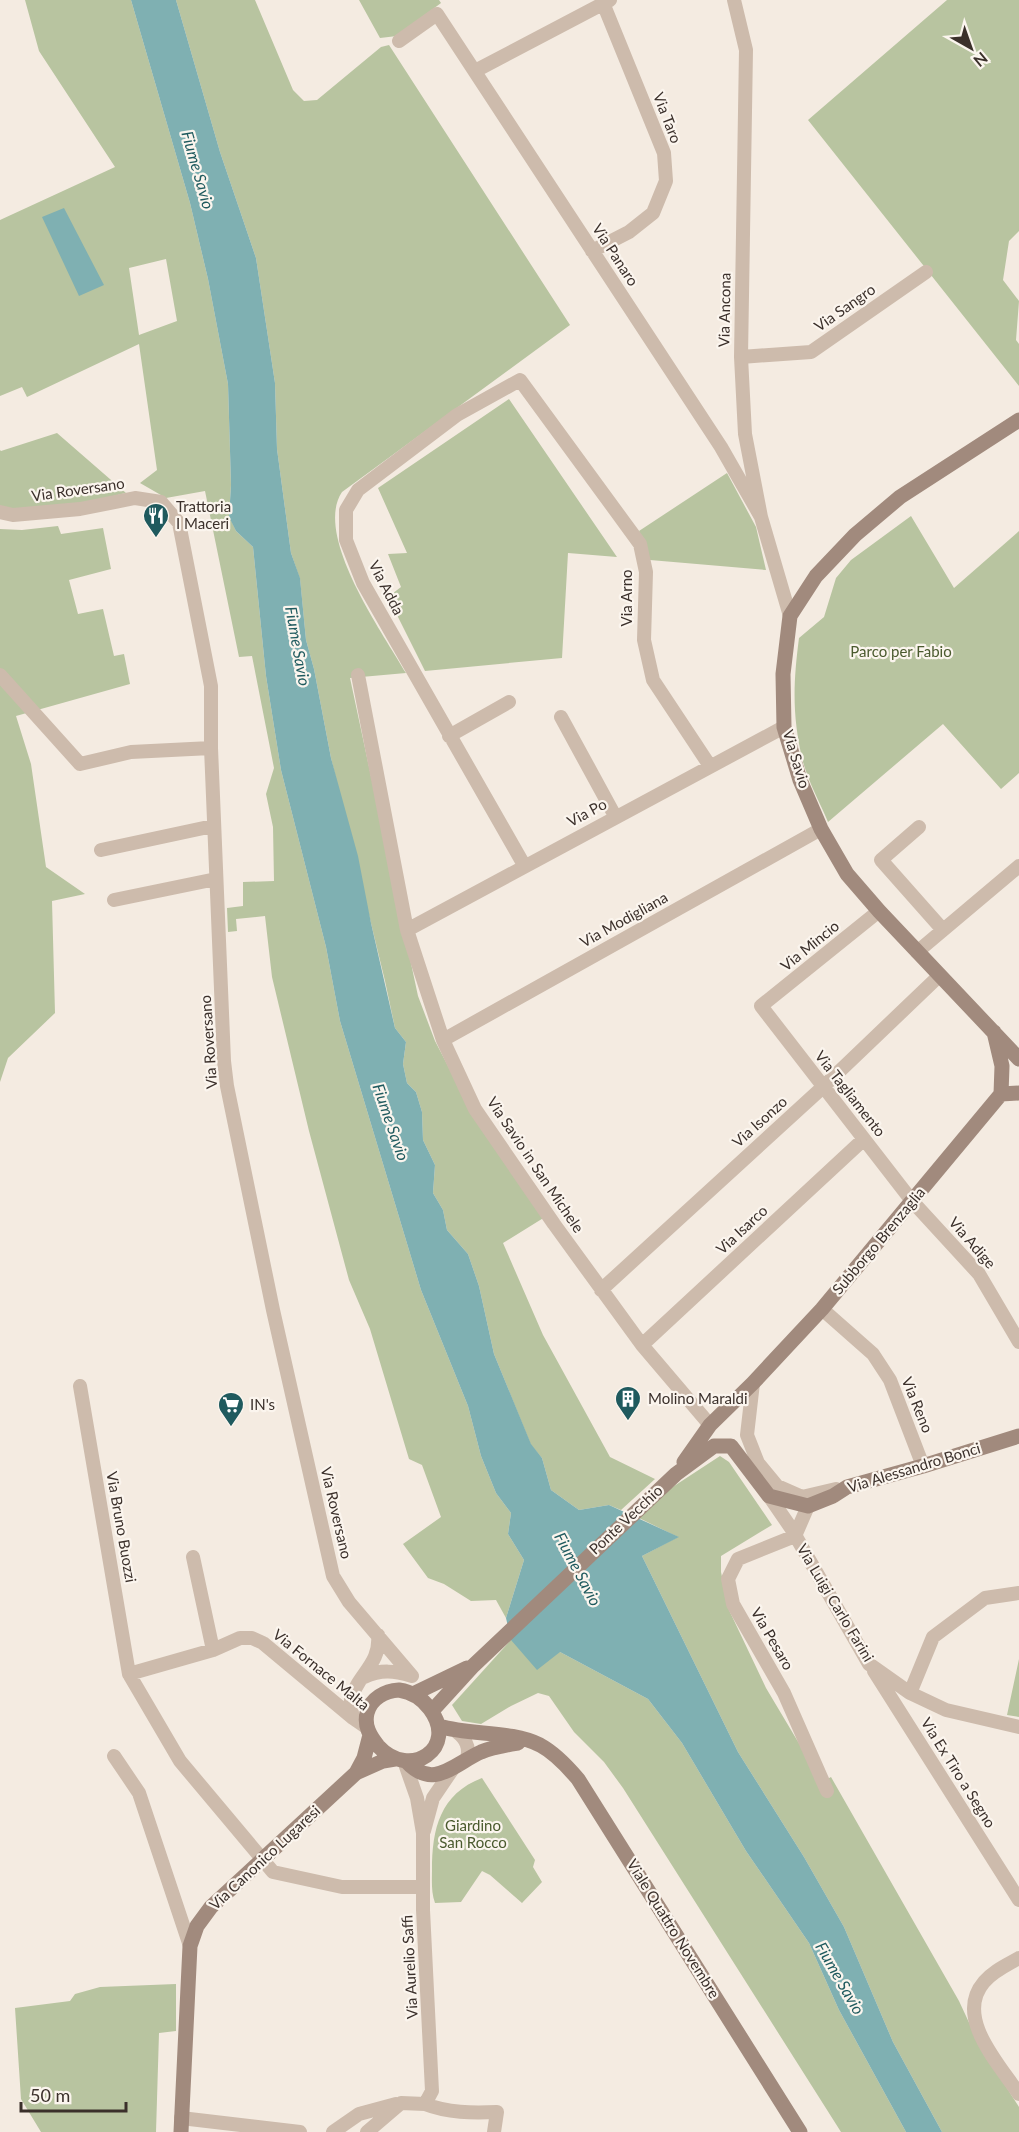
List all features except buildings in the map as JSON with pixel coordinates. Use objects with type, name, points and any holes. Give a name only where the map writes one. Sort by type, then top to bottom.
[{"type":"street","name":"Via Ancona","points":[[734,0],[746,50],[741,357],[745,434],[761,517],[790,616]]},
{"type":"street","points":[[474,71],[607,2]]},
{"type":"street","name":"Via Taro","points":[[592,251],[628,232],[653,213],[666,181],[664,153],[607,2]]},
{"type":"street","name":"Via Panaro","points":[[399,41],[437,14],[721,447],[761,517]]},
{"type":"street","name":"Via Sangro","points":[[741,357],[811,352],[926,273]]},
{"type":"street","name":"Via Adda","points":[[520,380],[457,415],[358,490],[346,510],[346,540],[363,582],[524,865]]},
{"type":"street","name":"Via Arno","points":[[520,380],[640,544],[646,572],[644,640],[653,680],[710,765]]},
{"type":"street","name":"Via Savio","points":[[1019,420],[900,497],[855,535],[816,576],[790,616],[783,674],[784,727],[800,780],[821,829],[848,874],[939,976],[1019,1059]]},
{"type":"street","name":"Via Roversano","points":[[0,512],[13,515],[80,509],[135,498],[161,502],[179,523],[212,686],[213,826],[224,1061],[273,1310],[333,1576],[349,1602],[412,1676]]},
{"type":"street","points":[[0,675],[80,764],[131,752],[211,748]]},
{"type":"street","name":"Via Savio in San Michele","points":[[358,675],[407,930],[443,1040],[475,1109],[601,1290],[642,1345],[710,1425]]},
{"type":"street","points":[[449,736],[509,702]]},
{"type":"street","points":[[561,717],[615,816]]},
{"type":"street","name":"Via Po","points":[[407,930],[784,727]]},
{"type":"street","points":[[101,850],[213,826]]},
{"type":"street","points":[[919,828],[881,860],[943,930]]},
{"type":"street","name":"Via Modigliana","points":[[443,1040],[821,829]]},
{"type":"street","points":[[917,952],[1019,866]]},
{"type":"street","points":[[114,900],[216,879]]},
{"type":"street","name":"Via Mincio","points":[[761,1006],[879,911]]},
{"type":"street","name":"Via Isonzo","points":[[601,1290],[824,1087],[939,976]]},
{"type":"street","name":"Via Tagliamento","points":[[761,1006],[912,1201]]},
{"type":"street","points":[[993,1031],[1002,1066],[1001,1094],[1019,1093]]},
{"type":"street","name":"Subborgo Brenzaglia","points":[[753,1383],[822,1309],[1001,1094]]},
{"type":"street","name":"Via Isarco","points":[[642,1345],[864,1139]]},
{"type":"street","name":"Via Adige","points":[[912,1201],[979,1274],[1018,1336]]},
{"type":"street","name":"Via Reno","points":[[822,1309],[873,1354],[890,1380],[923,1466]]},
{"type":"street","points":[[753,1383],[747,1434],[758,1463],[777,1486],[802,1497],[847,1487]]},
{"type":"street","name":"Ponte Vecchio","points":[[432,1711],[473,1666],[676,1474],[710,1425],[753,1383]]},
{"type":"street","name":"Via Bruno Buozzi","points":[[80,1386],[129,1674]]},
{"type":"street","name":"Via Alessandro Bonci","points":[[808,1506],[833,1496],[847,1487],[1019,1436]]},
{"type":"street","name":"Via Luigi Carlo Farini","points":[[676,1474],[714,1446],[731,1446],[790,1526],[869,1664],[910,1693],[946,1710],[1019,1727]]},
{"type":"street","points":[[769,1497],[808,1506],[795,1536]]},
{"type":"street","name":"Via Pesaro","points":[[795,1536],[738,1559],[729,1579],[733,1604],[784,1693],[827,1791]]},
{"type":"street","points":[[193,1557],[213,1650]]},
{"type":"street","points":[[910,1693],[933,1637],[985,1598],[1019,1593]]},
{"type":"street","points":[[378,1635],[377,1653],[351,1699],[363,1727],[379,1747],[419,1773],[428,1775],[452,1770]]},
{"type":"street","name":"Via Fornace Malta","points":[[129,1674],[213,1650],[240,1638],[252,1638],[263,1643],[363,1727]]},
{"type":"street","name":"Via Ex Tiro a Segno","points":[[869,1664],[1019,1900]]},
{"type":"street","name":"Ponte Vecchio","points":[[411,1693],[473,1666]]},
{"type":"street","points":[[364,1677],[378,1671],[392,1670],[412,1676],[411,1693]]},
{"type":"street","points":[[129,1674],[180,1761],[273,1872],[342,1887],[423,1887]]},
{"type":"street","points":[[389,1691],[411,1693],[426,1703],[439,1726],[439,1736],[432,1752],[419,1761],[383,1761],[356,1773],[363,1758],[363,1727],[368,1709],[381,1695],[389,1691]]},
{"type":"street","name":"Viale Quattro Novembre","points":[[439,1726],[457,1732],[503,1736],[530,1742],[553,1754],[578,1779],[800,2132]]},
{"type":"street","points":[[457,1732],[467,1744],[469,1752],[467,1759]]},
{"type":"street","points":[[423,1833],[433,1798],[452,1770],[467,1759],[496,1747],[530,1742]]},
{"type":"street","points":[[114,1755],[139,1793],[190,1946]]},
{"type":"street","name":"Via Aurelio Saffi","points":[[402,1760],[417,1798],[423,1833],[423,1887],[432,2091],[425,2104]]},
{"type":"street","name":"Via Canonico Lugaresi","points":[[181,2125],[190,1946],[196,1926],[203,1915],[356,1773]]},
{"type":"street","points":[[1019,1958],[999,1969],[983,1983],[973,2002],[973,2019],[985,2043],[1019,2094]]},
{"type":"street","points":[[367,2132],[401,2103]]},
{"type":"street","points":[[333,2132],[359,2114],[401,2103],[425,2104],[437,2109],[473,2113],[497,2112],[494,2132]]},
{"type":"street","points":[[181,2125],[300,2132]]},
{"type":"green space","points":[[25,0],[131,0],[190,203],[208,279],[228,384],[231,485],[229,516],[236,531],[253,547],[266,676],[281,770],[326,947],[340,1021],[421,1290],[468,1406],[481,1456],[496,1493],[511,1513],[508,1534],[524,1560],[506,1618],[496,1600],[471,1601],[444,1584],[428,1578],[403,1544],[441,1517],[422,1465],[409,1459],[370,1329],[349,1280],[309,1131],[272,977],[265,916],[236,919],[237,931],[228,932],[227,908],[243,906],[243,882],[274,881],[273,827],[266,794],[274,768],[252,656],[239,657],[205,491],[166,498],[140,483],[157,470],[139,344],[27,397],[22,387],[0,396],[0,220],[115,167],[39,51]],"holes":[[[166,259],[177,321],[139,335],[129,268]]]},
{"type":"green space","points":[[176,0],[255,0],[293,90],[304,101],[317,100],[381,47],[389,45],[570,325],[342,492],[335,510],[337,533],[343,558],[354,584],[406,673],[350,678],[418,996],[435,1041],[471,1110],[545,1217],[503,1243],[543,1335],[610,1457],[655,1479],[621,1510],[609,1505],[579,1510],[551,1490],[542,1458],[531,1445],[494,1354],[479,1286],[468,1254],[447,1230],[443,1210],[433,1193],[435,1165],[423,1140],[422,1112],[416,1092],[407,1083],[403,1064],[406,1042],[395,1028],[331,758],[314,669],[306,640],[300,579],[291,553],[277,449],[275,383],[256,258],[220,152]]},
{"type":"green space","points":[[359,0],[439,0],[441,3],[397,36],[380,38]]},
{"type":"green space","points":[[947,0],[1019,0],[1019,231],[1009,241],[1003,280],[1019,301],[1016,340],[1019,344],[1019,386],[808,120]]},
{"type":"green space","points":[[509,399],[617,557],[568,553],[562,658],[425,671],[388,597],[401,587],[388,554],[407,553],[378,488]]},
{"type":"green space","points":[[57,433],[126,493],[80,504],[45,509],[13,510],[0,507],[0,450]]},
{"type":"green space","points":[[727,473],[756,527],[766,570],[650,560],[639,531]]},
{"type":"green space","name":"Parco per Fabio","points":[[911,516],[954,588],[1019,531],[1019,773],[1001,789],[943,724],[828,822],[805,770],[799,746],[795,715],[795,686],[799,638],[824,617],[836,578],[851,560]]},
{"type":"green space","points":[[58,526],[61,534],[103,528],[111,569],[69,580],[78,614],[103,609],[114,656],[124,654],[130,684],[16,716],[31,764],[46,867],[85,894],[52,901],[55,1013],[8,1058],[0,1082],[0,529],[22,530]]},
{"type":"green space","points":[[720,1456],[729,1462],[772,1525],[721,1556],[721,1572],[729,1610],[766,1688],[822,1782],[831,1777],[959,2001],[979,2044],[1019,2107],[1019,2132],[942,2132],[893,2042],[844,1927],[804,1857],[738,1752],[642,1556],[678,1537],[639,1518],[665,1492]]},
{"type":"green space","points":[[511,1640],[560,1652],[648,1699],[682,1743],[746,1851],[809,1943],[839,2010],[906,2132],[841,2132],[623,1788],[604,1762],[574,1732],[549,1696],[538,1693],[481,1724],[462,1721],[452,1705]]},
{"type":"green space","points":[[1019,1659],[1019,1717],[1007,1715]]},
{"type":"green space","name":"Giardino San Rocco","points":[[482,1778],[535,1860],[533,1867],[542,1882],[522,1903],[490,1875],[482,1871],[461,1902],[435,1903],[432,1886],[432,1855],[441,1815],[456,1793]]},
{"type":"green space","points":[[176,1984],[176,2031],[159,2033],[156,2132],[41,2132],[21,2099],[15,2008],[70,2001],[75,1994],[100,1987]]},
{"type":"water","name":"Fiume Savio","points":[[131,0],[176,0],[220,152],[256,258],[275,383],[277,449],[291,553],[300,578],[306,640],[314,669],[331,758],[358,856],[395,1028],[406,1042],[403,1064],[407,1083],[416,1092],[422,1112],[423,1140],[435,1165],[433,1193],[443,1210],[447,1230],[468,1254],[479,1286],[494,1354],[531,1444],[542,1458],[551,1490],[579,1510],[609,1505],[679,1537],[642,1556],[738,1752],[804,1857],[844,1927],[893,2042],[942,2132],[906,2132],[839,2010],[809,1943],[746,1851],[682,1743],[648,1699],[560,1652],[537,1670],[511,1640],[506,1618],[524,1560],[508,1534],[511,1513],[496,1493],[481,1456],[468,1406],[421,1290],[340,1021],[326,947],[281,770],[266,676],[253,547],[236,531],[229,517],[231,485],[228,384],[208,279],[190,203]]},
{"type":"water","points":[[64,208],[104,285],[79,296],[42,217]]},
{"type":"place","name":"Trattoria I Maceri","points":[[156,539]]},
{"type":"place","name":"Molino Maraldi","points":[[628,1422]]},
{"type":"place","name":"IN's","points":[[231,1428]]}]
